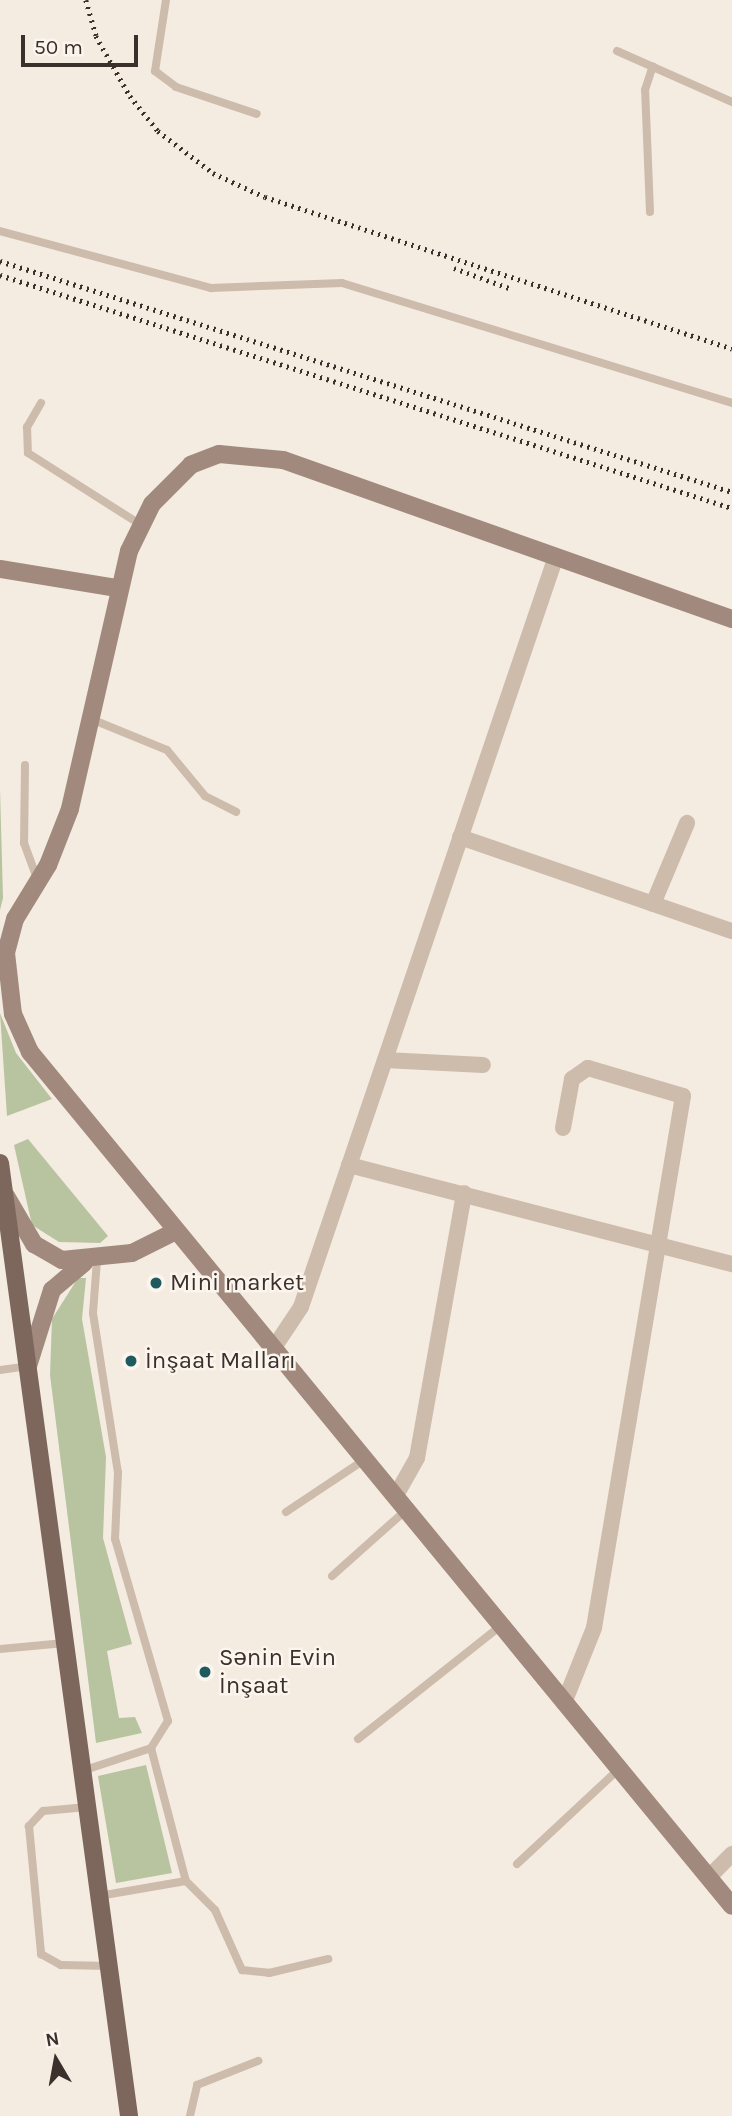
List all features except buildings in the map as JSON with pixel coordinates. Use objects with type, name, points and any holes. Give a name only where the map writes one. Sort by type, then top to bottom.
[{"type":"main road","points":[[732,619],[555,559],[283,460],[248,453],[219,454],[173,477],[141,525],[117,588],[70,809],[38,881],[10,932],[6,953],[18,1033],[174,1232],[732,1906]]},
{"type":"main road","points":[[0,569],[117,588]]},
{"type":"main road","points":[[0,1163],[6,1251],[27,1367],[129,2116]]},
{"type":"main road","points":[[4,1193],[34,1244],[62,1260],[90,1261],[152,1246],[174,1232]]},
{"type":"main road","points":[[27,1367],[52,1290],[90,1261]]},
{"type":"street","points":[[273,1349],[301,1307],[555,559]]},
{"type":"street","points":[[653,904],[687,823]]},
{"type":"street","points":[[460,837],[732,932]]},
{"type":"street","points":[[385,1060],[483,1065]]},
{"type":"street","points":[[563,1128],[572,1079],[588,1068],[683,1096],[594,1628],[564,1703]]},
{"type":"street","points":[[349,1165],[657,1241],[732,1264]]},
{"type":"street","points":[[400,1504],[417,1458],[464,1193]]},
{"type":"street","points":[[709,1878],[732,1854]]},
{"type":"lane","points":[[166,0],[155,71],[176,87],[257,114]]},
{"type":"lane","points":[[617,51],[732,102]]},
{"type":"lane","points":[[649,212],[645,90],[653,66]]},
{"type":"lane","points":[[0,231],[211,288],[350,285],[732,403]]},
{"type":"lane","points":[[41,403],[27,427],[28,453],[141,525]]},
{"type":"lane","points":[[88,718],[167,750],[205,796],[236,813]]},
{"type":"lane","points":[[25,765],[24,843],[38,881]]},
{"type":"lane","points":[[82,1771],[151,1748],[168,1721],[115,1539],[118,1473],[93,1313],[90,1261]]},
{"type":"lane","points":[[0,1370],[27,1367]]},
{"type":"lane","points":[[286,1512],[364,1460]]},
{"type":"lane","points":[[332,1576],[400,1504]]},
{"type":"lane","points":[[358,1739],[502,1625]]},
{"type":"lane","points":[[0,1649],[65,1643]]},
{"type":"lane","points":[[151,1748],[186,1881],[215,1910],[242,1970],[261,1974],[328,1959]]},
{"type":"lane","points":[[517,1864],[619,1769]]},
{"type":"lane","points":[[87,1807],[43,1811],[29,1826],[41,1954],[61,1965],[109,1966]]},
{"type":"lane","points":[[99,1896],[186,1881]]},
{"type":"lane","points":[[190,2116],[197,2085],[258,2061]]},
{"type":"green space","points":[[0,789],[3,898],[0,910]]},
{"type":"green space","points":[[0,1013],[16,1053],[52,1099],[7,1116]]},
{"type":"green space","points":[[28,1139],[108,1236],[100,1243],[59,1242],[32,1225],[14,1145]]},
{"type":"green space","points":[[78,1278],[86,1278],[82,1319],[106,1457],[103,1538],[132,1644],[107,1651],[119,1718],[135,1717],[142,1733],[96,1743],[50,1375],[52,1319]]},
{"type":"green space","points":[[146,1765],[172,1873],[116,1883],[98,1776]]},
{"type":"railway","points":[[86,0],[96,36],[130,96],[158,131],[213,173],[265,197],[732,349]]},
{"type":"railway","points":[[0,261],[732,492]]},
{"type":"railway","points":[[454,268],[509,288]]},
{"type":"railway","points":[[0,275],[732,508]]},
{"type":"place","name":"Mini market","points":[[156,1283]]},
{"type":"place","name":"İnşaat Malları","points":[[131,1361]]},
{"type":"place","name":"Sənin Evin İnşaat","points":[[205,1672]]}]
